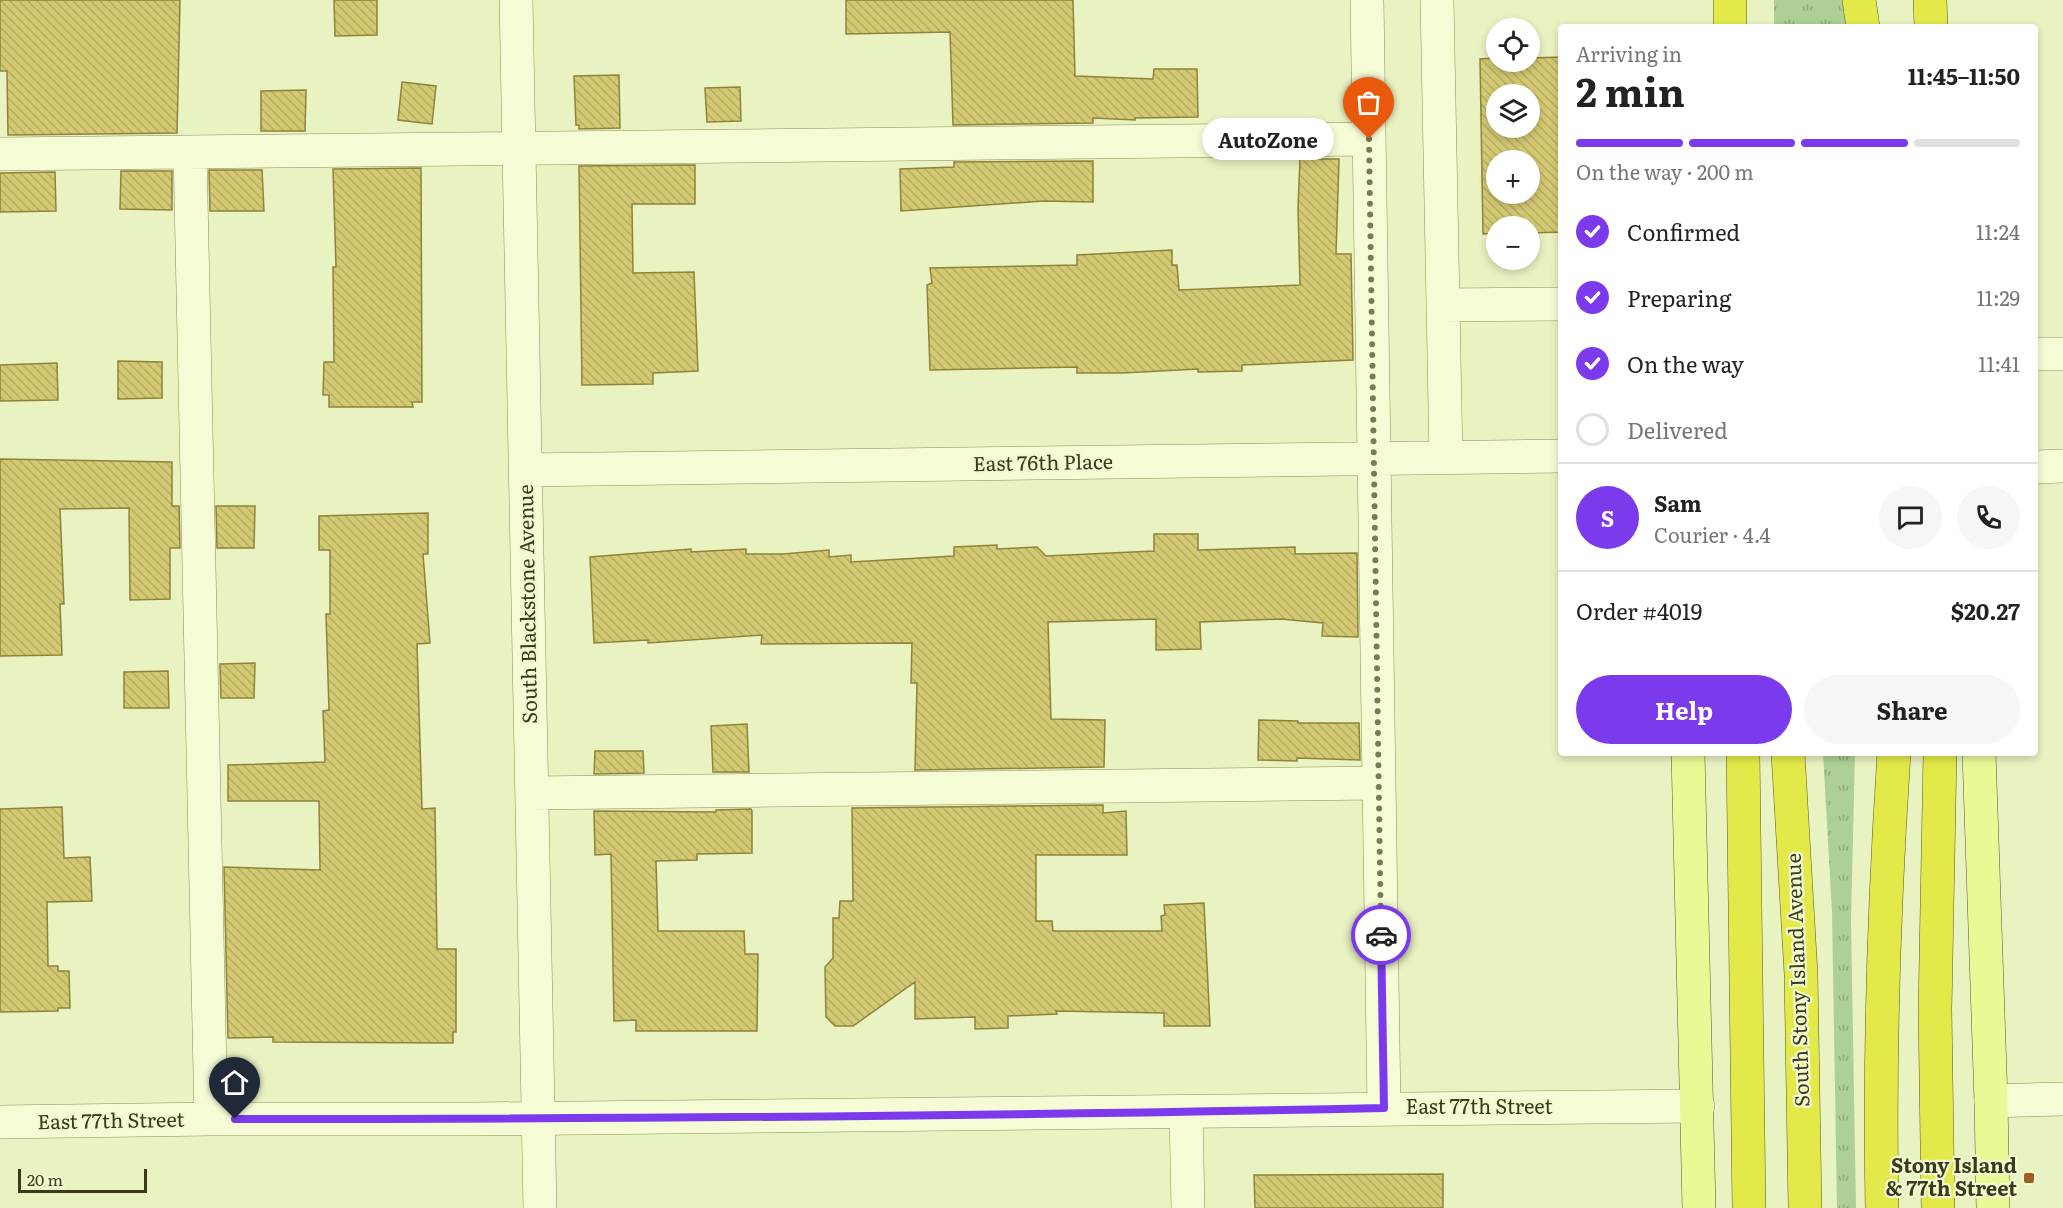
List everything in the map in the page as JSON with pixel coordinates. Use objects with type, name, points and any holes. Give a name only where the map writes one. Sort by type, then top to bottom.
[{"type":"highway","points":[[1730,0],[1730,24]]},
{"type":"highway","points":[[1859,0],[1863,24]]},
{"type":"highway","points":[[1930,0],[1931,24]]},
{"type":"highway","points":[[1743,756],[1749,1208]]},
{"type":"highway","name":"South Stony Island Avenue","points":[[1788,756],[1801,974],[1805,1208]]},
{"type":"highway","points":[[1882,1208],[1880,1116],[1886,867],[1894,756]]},
{"type":"highway","points":[[1938,1208],[1935,1010],[1940,756]]},
{"type":"main road","points":[[1688,756],[1699,1208]]},
{"type":"main road","points":[[1979,756],[1993,1208]]},
{"type":"street","name":"South Blackstone Avenue","points":[[516,0],[540,1208]]},
{"type":"street","points":[[1367,0],[1384,1108]]},
{"type":"street","points":[[1437,0],[1446,457]]},
{"type":"street","points":[[0,154],[1369,139]]},
{"type":"street","points":[[190,152],[211,1119]]},
{"type":"street","points":[[1443,305],[1558,304]]},
{"type":"street","points":[[2038,354],[2063,354]]},
{"type":"street","name":"East 76th Place","points":[[525,470],[1558,456]]},
{"type":"street","points":[[2038,467],[2063,466]]},
{"type":"street","points":[[532,793],[1379,783]]},
{"type":"street","points":[[1991,1101],[2063,1099]]},
{"type":"street","name":"East 77th Street","points":[[0,1122],[1698,1106]]},
{"type":"street","points":[[1186,1112],[1188,1208]]},
{"type":"green space","points":[[1774,0],[1846,0],[1850,24],[1774,24]]},
{"type":"green space","points":[[1823,756],[1855,756],[1851,921],[1856,1208],[1837,1208],[1832,912]]},
{"type":"building","points":[[0,0],[180,0],[177,133],[8,135],[7,71],[0,71]]},
{"type":"building","points":[[334,0],[377,0],[377,35],[335,36]]},
{"type":"building","points":[[846,0],[1073,0],[1075,76],[1153,79],[1154,69],[1197,69],[1198,117],[1135,118],[1135,120],[1093,118],[1093,123],[953,125],[950,32],[846,34]]},
{"type":"building","points":[[1558,57],[1558,232],[1540,233],[1540,216],[1486,216],[1486,234],[1483,234],[1480,59],[1486,59],[1486,72],[1540,72],[1540,58]]},
{"type":"building","points":[[619,75],[620,128],[579,129],[579,125],[576,125],[574,76]]},
{"type":"building","points":[[402,82],[436,86],[432,124],[398,120]]},
{"type":"building","points":[[740,87],[741,121],[707,122],[705,88]]},
{"type":"building","points":[[306,90],[305,131],[261,131],[261,91]]},
{"type":"building","points":[[1300,159],[1339,159],[1336,254],[1351,254],[1353,360],[1242,365],[1242,371],[1198,372],[1198,369],[1077,373],[1077,367],[930,370],[927,285],[932,283],[930,268],[1077,265],[1077,255],[1172,250],[1172,265],[1177,265],[1179,290],[1300,285],[1298,208]]},
{"type":"building","points":[[1093,161],[1093,202],[1043,201],[901,211],[900,169],[954,167],[954,162]]},
{"type":"building","points":[[695,165],[695,204],[632,204],[633,273],[694,272],[698,371],[653,373],[653,384],[582,385],[579,166]]},
{"type":"building","points":[[421,168],[422,402],[412,402],[413,407],[329,407],[329,395],[323,395],[324,362],[334,362],[333,267],[336,267],[333,169]]},
{"type":"building","points":[[209,170],[262,170],[264,211],[210,211]]},
{"type":"building","points":[[121,171],[172,171],[172,210],[120,209]]},
{"type":"building","points":[[55,172],[56,211],[0,212],[0,173]]},
{"type":"building","points":[[118,361],[162,362],[162,398],[118,399]]},
{"type":"building","points":[[57,363],[58,400],[0,401],[0,365]]},
{"type":"building","points":[[0,459],[172,462],[172,506],[179,506],[180,548],[170,548],[170,599],[130,600],[129,508],[60,509],[64,604],[60,604],[62,655],[0,656]]},
{"type":"building","points":[[216,506],[255,506],[254,548],[217,548]]},
{"type":"building","points":[[428,513],[428,554],[423,554],[430,643],[417,644],[422,809],[435,808],[437,949],[456,949],[456,1032],[453,1032],[453,1043],[273,1042],[273,1037],[228,1038],[224,867],[320,870],[319,801],[228,801],[228,765],[325,762],[323,711],[329,710],[326,614],[330,614],[330,550],[319,550],[319,516]]},
{"type":"building","points":[[1154,534],[1198,534],[1198,550],[1295,547],[1295,554],[1357,553],[1358,637],[1322,636],[1323,623],[1281,619],[1200,622],[1201,649],[1156,650],[1156,619],[1048,622],[1051,719],[1105,720],[1104,767],[915,770],[917,683],[911,683],[912,643],[761,644],[762,635],[648,643],[648,640],[594,643],[590,557],[691,549],[691,552],[746,549],[746,554],[829,550],[829,557],[851,555],[851,562],[954,556],[954,547],[997,545],[997,549],[1037,547],[1046,556],[1154,551]]},
{"type":"building","points":[[255,663],[254,698],[221,698],[220,664]]},
{"type":"building","points":[[168,671],[169,708],[124,708],[124,672]]},
{"type":"building","points":[[1259,720],[1298,721],[1298,723],[1359,723],[1360,760],[1297,758],[1297,761],[1258,760]]},
{"type":"building","points":[[747,724],[749,772],[713,772],[711,726]]},
{"type":"building","points":[[595,751],[643,751],[644,773],[594,774]]},
{"type":"building","points":[[1103,805],[1103,813],[1126,811],[1127,855],[1036,855],[1036,921],[1052,921],[1053,931],[1162,931],[1161,916],[1165,915],[1164,905],[1204,903],[1210,1026],[1164,1026],[1164,1013],[1056,1011],[1057,1014],[1008,1016],[1008,1028],[975,1029],[975,1017],[915,1019],[915,982],[853,1026],[835,1026],[826,1017],[825,967],[833,958],[833,918],[839,918],[840,901],[853,901],[852,808]]},
{"type":"building","points":[[62,807],[64,858],[90,857],[92,901],[47,902],[48,966],[58,966],[58,971],[69,971],[70,1008],[58,1008],[58,1011],[0,1012],[0,809]]},
{"type":"building","points":[[751,809],[752,853],[697,854],[697,860],[656,861],[658,931],[744,931],[745,954],[758,954],[757,1031],[636,1031],[636,1020],[614,1021],[611,854],[595,855],[594,811],[716,812],[716,810]]},
{"type":"building","points":[[1443,1174],[1443,1208],[1255,1208],[1254,1175]]},
{"type":"way so far","points":[[1369,139],[1381,935]]},
{"type":"place","name":"AutoZone","points":[[1369,139]]},
{"type":"place","name":"Stony Island & 77th Street","points":[[2029,1178]]},
{"type":"route","points":[[235,1119],[612,1118],[1384,1108],[1381,935]]}]
